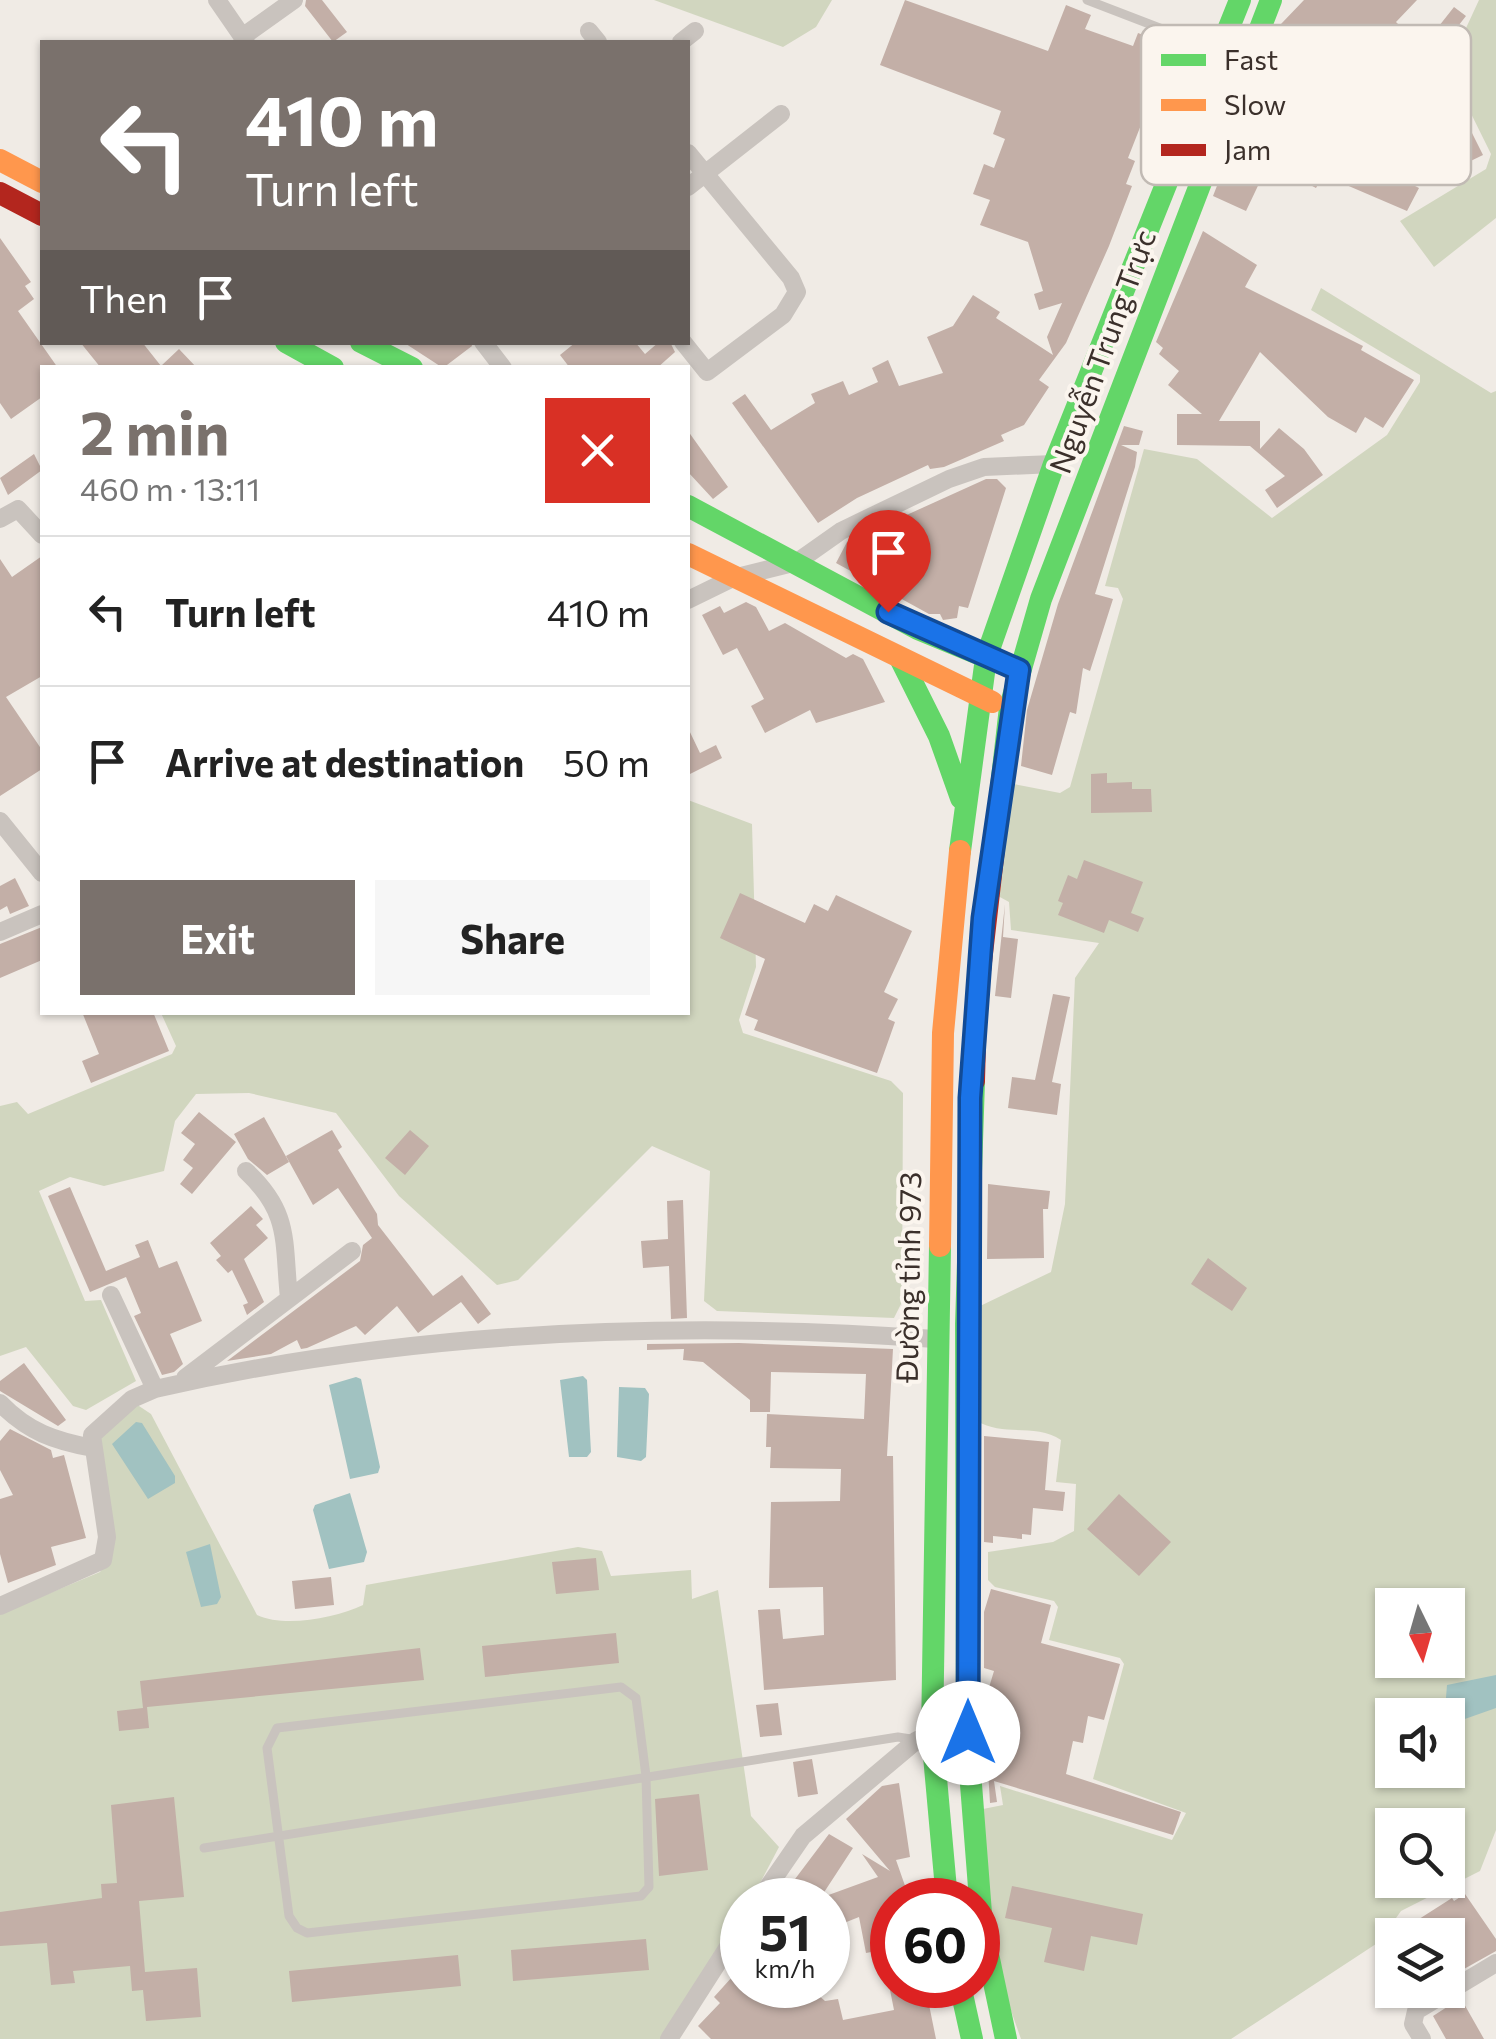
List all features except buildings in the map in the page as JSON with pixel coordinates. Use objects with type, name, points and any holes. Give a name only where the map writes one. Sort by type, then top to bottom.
[{"type":"main road","name":"Nguyễn Trung Trực","points":[[1230,25],[1240,0]]},
{"type":"main road","name":"Nguyễn Trung Trực","points":[[1262,25],[1272,0]]},
{"type":"main road","points":[[0,160],[40,181]]},
{"type":"main road","name":"Nguyễn Trung Trực","points":[[986,658],[1054,464],[1165,185]]},
{"type":"main road","name":"Nguyễn Trung Trực","points":[[1019,670],[1195,185]]},
{"type":"main road","points":[[0,194],[40,215]]},
{"type":"main road","points":[[291,345],[328,365]]},
{"type":"main road","points":[[367,345],[406,365]]},
{"type":"main road","points":[[690,507],[918,629],[1019,670]]},
{"type":"main road","points":[[690,555],[979,698],[1010,707]]},
{"type":"main road","points":[[900,658],[939,736],[964,806]]},
{"type":"main road","name":"Đường tỉnh 973","points":[[944,1878],[924,1737],[942,1033],[964,806],[986,658]]},
{"type":"main road","name":"Đường tỉnh 973","points":[[1006,2039],[982,1926],[968,1733],[966,1324],[976,1006],[1010,707],[1019,670]]},
{"type":"main road","points":[[924,1737],[968,1733]]},
{"type":"main road","points":[[965,2008],[972,2039]]},
{"type":"street","points":[[217,0],[244,40],[294,0]]},
{"type":"street","points":[[690,185],[781,114]]},
{"type":"street","points":[[686,345],[707,372],[783,314],[798,292],[791,278],[690,156]]},
{"type":"street","points":[[690,599],[733,578],[798,562],[841,531],[984,467],[1054,464]]},
{"type":"street","points":[[0,519],[24,510],[40,532]]},
{"type":"street","points":[[0,821],[40,871]]},
{"type":"street","points":[[0,932],[40,915]]},
{"type":"street","points":[[246,1171],[270,1193],[279,1208],[290,1298]]},
{"type":"street","points":[[180,1382],[352,1250]]},
{"type":"street","points":[[111,1296],[156,1388]]},
{"type":"street","points":[[0,1606],[103,1560],[107,1537],[92,1435],[99,1424],[132,1399],[156,1388],[377,1347],[726,1332],[936,1332]]},
{"type":"street","points":[[0,1403],[32,1430],[54,1441],[93,1448]]},
{"type":"street","points":[[774,1878],[803,1836],[924,1737]]},
{"type":"street","points":[[669,2039],[720,1959]]},
{"type":"street","points":[[1422,2039],[1413,2024],[1416,2012],[1496,1963]]},
{"type":"lane","points":[[1088,0],[1152,25]]},
{"type":"lane","points":[[621,1687],[636,1698],[646,1776],[649,1887],[641,1896],[307,1933],[296,1928],[289,1916],[267,1748],[277,1728],[621,1687]]},
{"type":"lane","points":[[204,1848],[898,1737],[924,1737]]},
{"type":"green space","points":[[654,0],[832,0],[816,27],[783,47]]},
{"type":"green space","points":[[1479,0],[1496,0],[1496,218],[1434,267],[1400,221],[1460,185],[1471,185],[1471,178],[1486,169],[1491,154],[1471,114],[1471,25],[1467,25]]},
{"type":"green space","points":[[1321,288],[1491,393],[1496,391],[1496,1830],[1480,1871],[1465,1879],[1465,1808],[1375,1808],[1375,1898],[1427,1898],[1401,1911],[1396,1918],[1375,1918],[1375,1945],[1231,2039],[1021,2039],[1000,1980],[1000,1878],[984,1878],[978,1810],[1003,1805],[1000,1786],[1172,1840],[1186,1813],[1093,1779],[1124,1664],[1120,1658],[1049,1640],[1058,1607],[1054,1601],[995,1587],[988,1580],[988,1552],[1053,1542],[1074,1531],[1076,1484],[1056,1482],[1061,1440],[1041,1432],[998,1428],[977,1421],[976,1308],[1051,1272],[1065,1204],[1075,978],[1099,943],[1011,930],[1009,902],[998,896],[1014,784],[1060,793],[1070,787],[1123,599],[1118,588],[1105,586],[1144,449],[1197,459],[1272,518],[1387,435],[1420,382],[1420,375],[1311,310]]},
{"type":"green space","points":[[690,801],[752,824],[756,967],[739,1020],[743,1033],[891,1081],[903,1093],[902,1302],[894,1318],[717,1311],[704,1301],[710,1171],[652,1146],[518,1280],[497,1285],[399,1196],[336,1113],[249,1093],[196,1094],[175,1121],[164,1171],[104,1186],[70,1177],[39,1191],[85,1301],[101,1300],[136,1381],[86,1410],[73,1406],[26,1347],[0,1356],[0,1106],[17,1102],[28,1114],[172,1054],[176,1046],[162,1015],[690,1015]]},
{"type":"green space","points":[[136,1404],[151,1414],[257,1615],[268,1619],[295,1621],[339,1614],[363,1605],[366,1585],[578,1547],[602,1551],[611,1576],[691,1570],[692,1599],[718,1590],[751,1816],[779,1847],[763,1878],[720,1878],[720,1948],[663,2039],[0,2039],[0,1614],[100,1572],[111,1556],[98,1439]]},
{"type":"water","points":[[583,1376],[587,1380],[591,1452],[587,1457],[569,1457],[560,1380]]},
{"type":"water","points":[[361,1379],[380,1467],[378,1473],[350,1479],[329,1385]]},
{"type":"water","points":[[619,1387],[645,1388],[649,1394],[646,1457],[641,1461],[617,1457]]},
{"type":"water","points":[[136,1422],[142,1423],[175,1476],[175,1483],[148,1499],[112,1444]]},
{"type":"water","points":[[350,1493],[367,1552],[364,1562],[329,1569],[313,1510],[315,1505]]},
{"type":"water","points":[[210,1544],[221,1597],[217,1604],[201,1607],[186,1552]]},
{"type":"water","points":[[1496,1675],[1496,1708],[1465,1719],[1465,1698],[1446,1698],[1447,1685]]},
{"type":"traffic: fast","points":[[1230,25],[1240,0]]},
{"type":"traffic: fast","points":[[1261,25],[1271,0]]},
{"type":"traffic: fast","points":[[960,851],[986,658],[1054,464],[1166,185]]},
{"type":"traffic: fast","points":[[994,849],[1010,707],[1041,599],[1200,185]]},
{"type":"traffic: fast","points":[[291,345],[328,365]]},
{"type":"traffic: fast","points":[[367,345],[406,365]]},
{"type":"traffic: fast","points":[[690,507],[918,629],[1003,664]]},
{"type":"traffic: fast","points":[[900,658],[939,736],[961,798]]},
{"type":"traffic: fast","points":[[974,1081],[966,1324],[967,1733],[982,1926],[1006,2039]]},
{"type":"traffic: fast","points":[[940,1246],[932,1734],[945,1878]]},
{"type":"traffic: fast","points":[[965,2008],[972,2039]]},
{"type":"traffic: slow","points":[[0,160],[40,181]]},
{"type":"traffic: slow","points":[[690,555],[992,702]]},
{"type":"traffic: slow","points":[[940,1246],[943,1033],[960,851]]},
{"type":"traffic: jam","points":[[0,193],[40,214]]},
{"type":"traffic: jam","points":[[974,1081],[976,1006],[994,849]]},
{"type":"route","points":[[888,612],[918,629],[1019,670],[1010,707],[983,918],[970,1098],[966,1324],[968,1733]]}]
